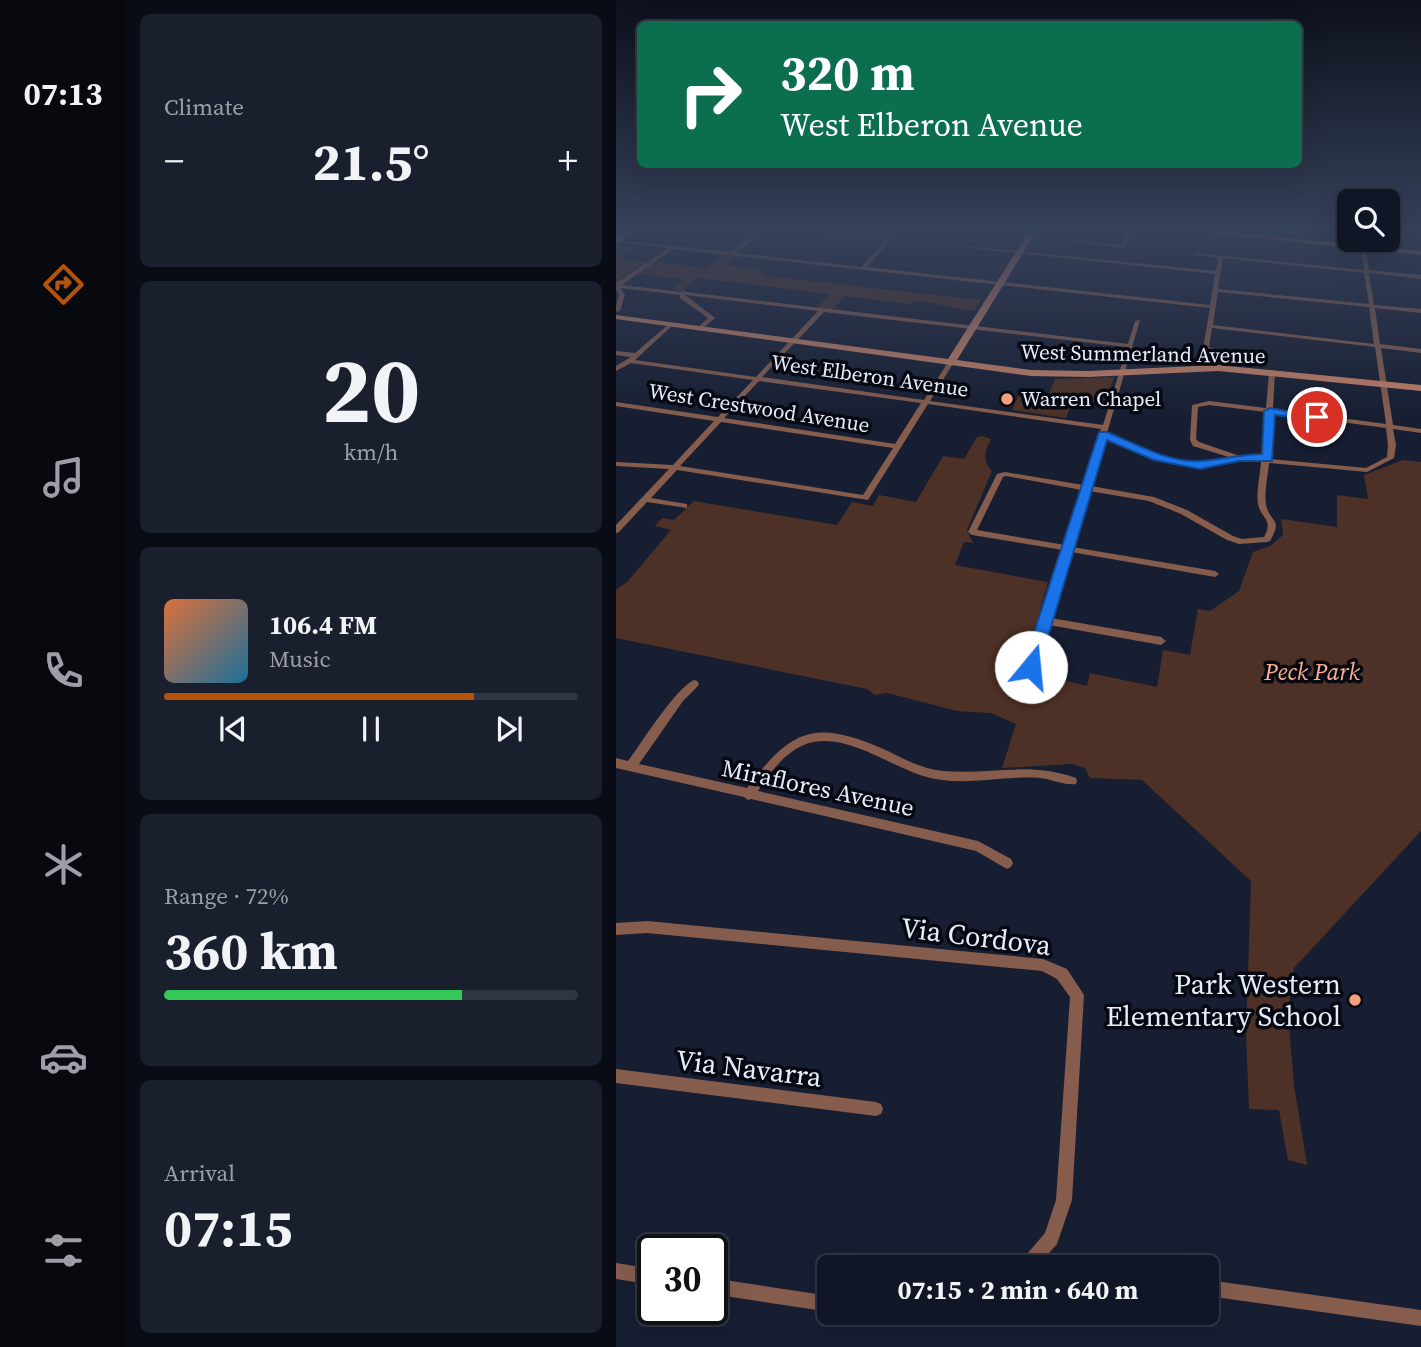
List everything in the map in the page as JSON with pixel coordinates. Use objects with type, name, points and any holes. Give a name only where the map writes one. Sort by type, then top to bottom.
[{"type":"main road","points":[[951,362],[993,293]]},
{"type":"main road","name":"West Summerland Avenue","points":[[617,314],[670,325],[1048,374],[1218,368],[1421,388]]},
{"type":"street","name":"West Summerland Avenue","points":[[617,314],[623,299],[620,293]]},
{"type":"street","points":[[683,293],[682,297],[712,318],[699,329]]},
{"type":"street","points":[[690,293],[1130,346]]},
{"type":"street","points":[[1081,293],[1213,307]]},
{"type":"street","points":[[1215,293],[1206,348],[1243,360]]},
{"type":"street","points":[[1243,293],[1421,311]]},
{"type":"street","points":[[1370,293],[1379,346],[1383,384],[1389,426],[1393,452],[1390,458],[1367,470],[1355,470],[1267,458],[1239,457],[1196,444],[1192,439],[1195,405],[1209,402],[1270,411],[1389,426],[1421,431]]},
{"type":"street","points":[[618,526],[823,309]]},
{"type":"street","points":[[1031,667],[1138,321]]},
{"type":"street","points":[[616,369],[670,325]]},
{"type":"street","points":[[1209,326],[1421,351]]},
{"type":"street","name":"West Elberon Avenue","points":[[616,353],[632,358],[1104,431],[1159,458],[1186,465],[1216,463],[1239,457]]},
{"type":"street","points":[[616,464],[674,467],[861,499],[868,496],[951,362]]},
{"type":"street","points":[[1215,574],[972,533],[1000,476],[1012,474],[1086,490],[1151,499],[1242,542],[1267,539],[1273,530],[1273,524],[1261,505],[1267,458],[1272,372]]},
{"type":"street","name":"West Crestwood Avenue","points":[[616,404],[898,447]]},
{"type":"street","points":[[645,499],[684,506]]},
{"type":"street","points":[[1046,621],[1161,641]]},
{"type":"street","points":[[630,767],[680,698],[694,684]]},
{"type":"street","points":[[748,795],[776,757],[809,738],[843,738],[907,767],[937,775],[970,777],[1049,774],[1072,781]]},
{"type":"street","name":"Miraflores Avenue","points":[[616,763],[978,846],[1007,863]]},
{"type":"street","name":"Via Cordova","points":[[616,929],[647,927],[1043,965],[1062,974],[1077,995],[1064,1200],[1051,1238],[1037,1255]]},
{"type":"street","name":"Via Navarra","points":[[616,1076],[876,1109]]},
{"type":"street","points":[[616,1271],[637,1274]]},
{"type":"street","points":[[728,1288],[817,1302]]},
{"type":"street","points":[[1219,1290],[1421,1318]]},
{"type":"green space","points":[[821,293],[918,293],[981,300],[974,311],[914,300],[911,304],[845,296],[832,310],[817,308],[830,294]]},
{"type":"green space","points":[[1114,377],[1105,404],[1073,399],[1066,418],[1012,410],[1020,392],[1048,396],[1055,379]]},
{"type":"green space","name":"Peck Park","points":[[977,437],[991,439],[985,455],[986,463],[992,471],[967,530],[973,543],[964,542],[955,565],[1048,582],[1023,670],[1087,686],[1090,673],[1157,687],[1163,650],[1190,655],[1198,609],[1210,611],[1239,591],[1253,552],[1270,546],[1283,535],[1281,519],[1337,527],[1337,495],[1368,499],[1364,475],[1403,460],[1421,462],[1421,831],[1294,968],[1288,1014],[1294,1085],[1307,1165],[1288,1160],[1279,1110],[1249,1109],[1246,1034],[1251,881],[1142,780],[1090,778],[1085,768],[1072,764],[1002,768],[1016,724],[991,713],[957,711],[887,693],[875,695],[867,689],[616,638],[616,590],[628,581],[671,530],[655,526],[662,518],[674,520],[694,501],[837,525],[852,502],[873,506],[879,495],[916,502],[943,456],[964,459]]},
{"type":"place","name":"Warren Chapel","points":[[1007,399]]},
{"type":"place","name":"Park Western Elementary School","points":[[1355,1000]]},
{"type":"route","points":[[1031,667],[1103,434],[1171,462],[1200,465],[1232,461],[1239,457],[1267,458],[1270,411],[1317,417]]}]
